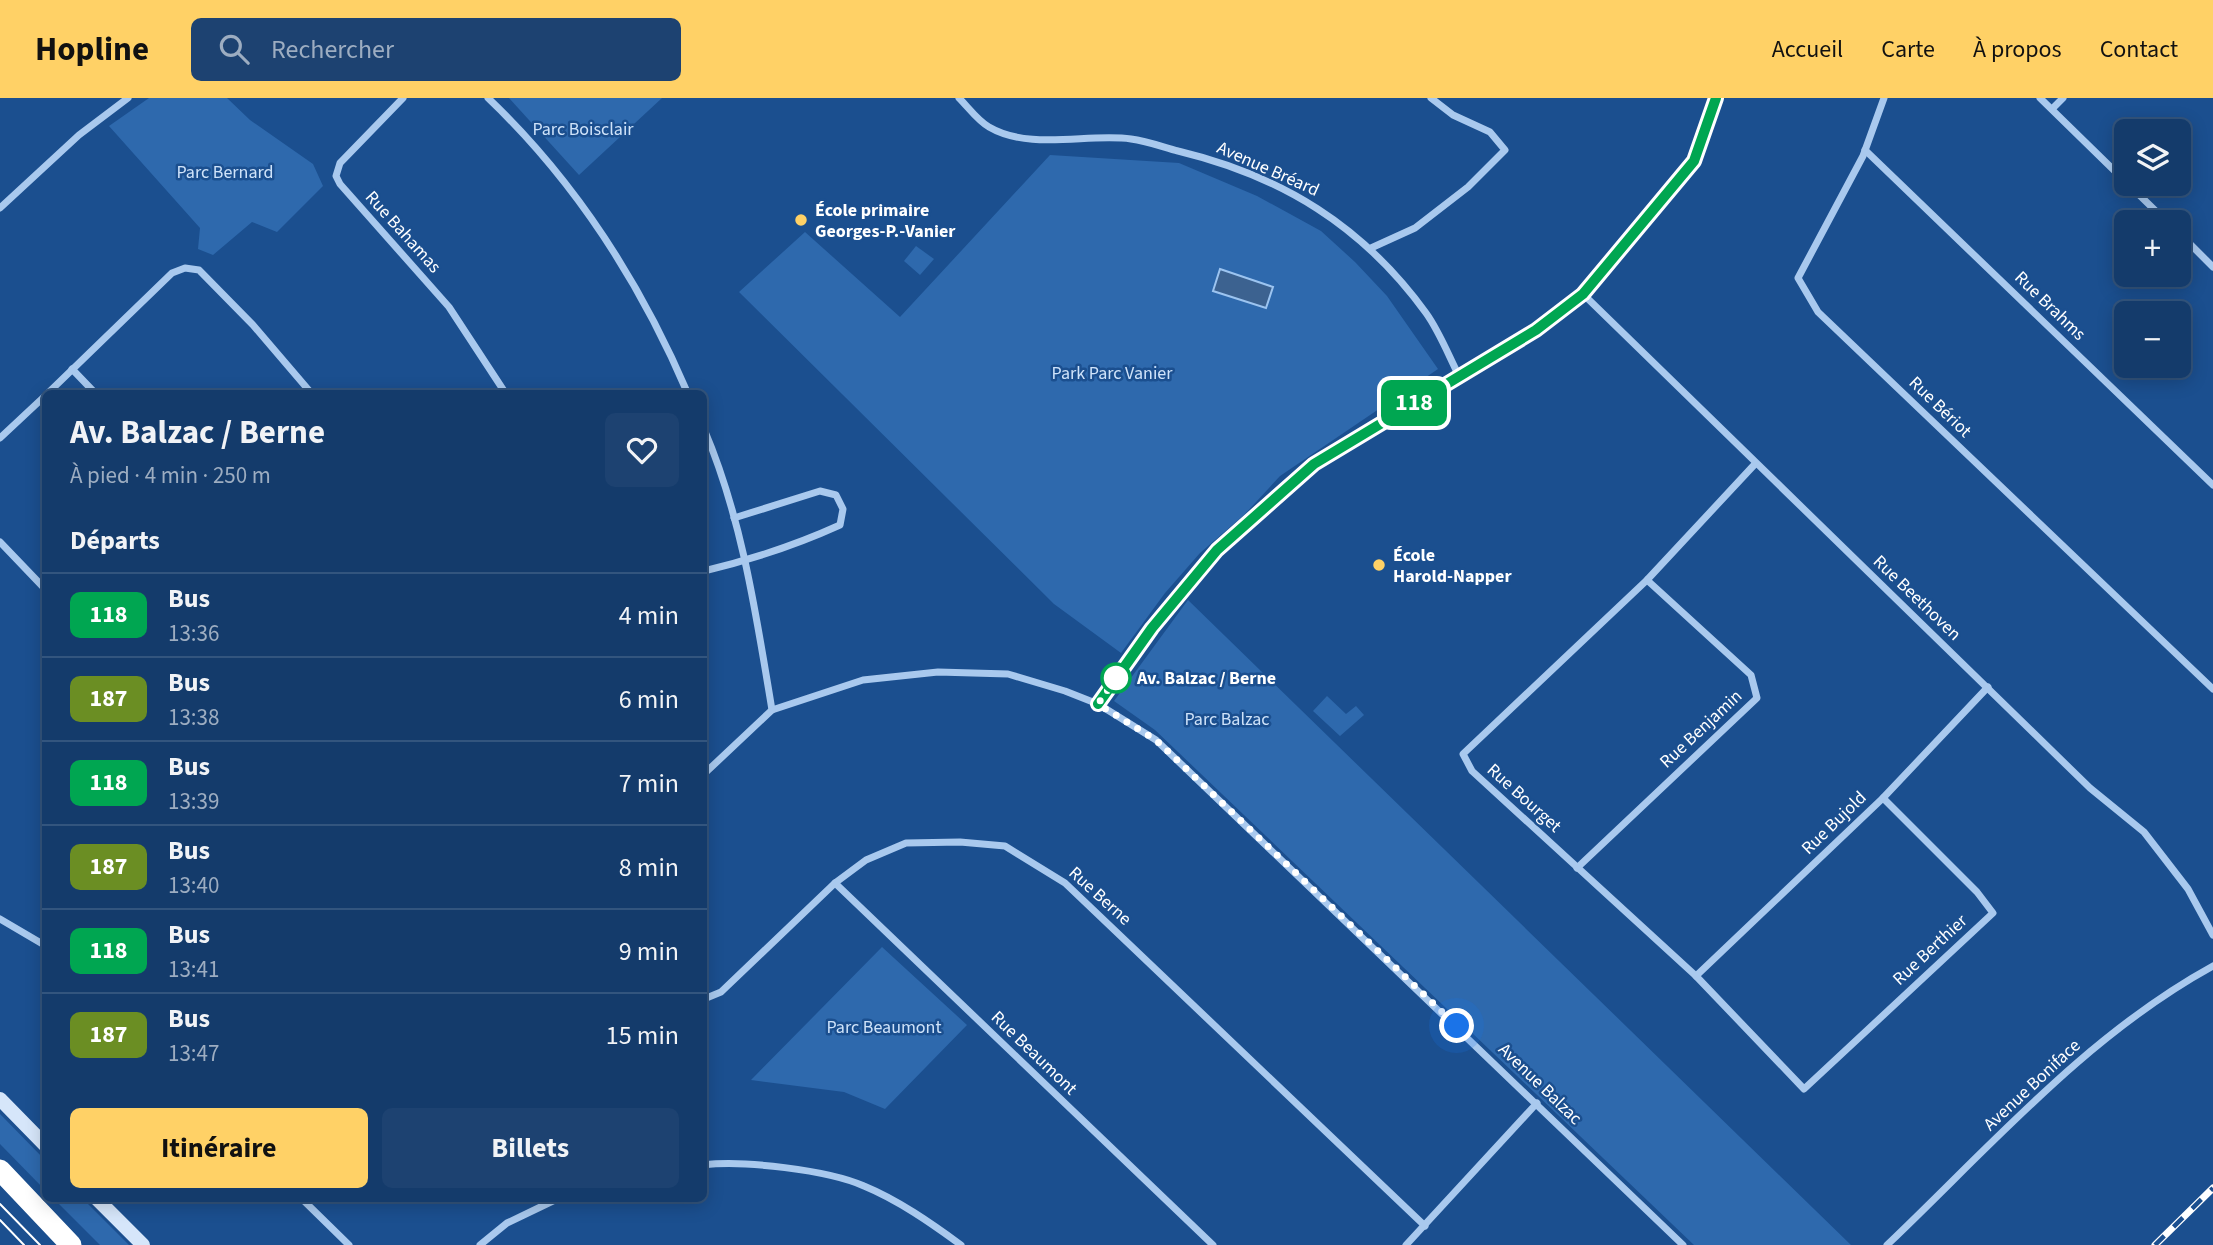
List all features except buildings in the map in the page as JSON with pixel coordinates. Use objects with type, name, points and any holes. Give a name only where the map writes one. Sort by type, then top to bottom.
[{"type":"highway","points":[[0,1170],[71,1245]]},
{"type":"main road","points":[[0,1100],[42,1142]]},
{"type":"main road","points":[[100,1202],[143,1245]]},
{"type":"street","points":[[0,208],[79,135],[128,98]]},
{"type":"street","name":"Rue Bahamas","points":[[403,98],[340,163],[336,176],[340,184],[449,307],[503,390]]},
{"type":"street","points":[[488,98],[522,130],[574,194],[607,241],[659,327],[686,390]]},
{"type":"street","name":"Avenue Bréard","points":[[959,98],[990,128],[1034,140],[1130,139],[1216,160],[1280,187],[1331,215],[1371,248],[1428,316],[1458,374]]},
{"type":"street","points":[[1371,248],[1415,228],[1468,187],[1505,150],[1490,132],[1454,115],[1431,98]]},
{"type":"street","points":[[1098,704],[1152,628],[1217,550],[1314,464],[1458,374],[1536,330],[1583,294],[1694,161],[1716,98]]},
{"type":"street","name":"Rue Bériot","points":[[1884,98],[1865,150],[1798,278],[1818,312],[2213,689]]},
{"type":"street","points":[[2040,98],[2114,170]]},
{"type":"street","points":[[2052,109],[2063,98]]},
{"type":"street","name":"Rue Brahms","points":[[1865,150],[2213,485]]},
{"type":"street","points":[[2140,196],[2155,210]]},
{"type":"street","points":[[2191,245],[2213,267]]},
{"type":"street","points":[[50,390],[172,273],[185,268],[199,270],[253,325],[309,390]]},
{"type":"street","name":"Rue Beethoven","points":[[1583,294],[2090,788],[2144,832],[2188,889],[2213,935]]},
{"type":"street","points":[[72,369],[92,390]]},
{"type":"street","points":[[0,438],[42,398]]},
{"type":"street","points":[[707,436],[720,468],[747,561],[772,710]]},
{"type":"street","name":"Rue Bourget","points":[[1755,464],[1647,580],[1463,754],[1472,771],[1696,976],[1804,1089]]},
{"type":"street","points":[[707,569],[747,561],[840,525],[843,509],[836,495],[820,491],[734,518]]},
{"type":"street","points":[[0,542],[42,586]]},
{"type":"street","name":"Rue Benjamin","points":[[1577,868],[1757,698],[1751,675],[1647,580]]},
{"type":"street","name":"Avenue Balzac","points":[[707,771],[772,710],[863,680],[938,671],[1008,674],[1098,704],[1156,740],[1684,1245]]},
{"type":"street","name":"Rue Bujold","points":[[1696,976],[1883,798],[1988,687]]},
{"type":"street","name":"Rue Berthier","points":[[1804,1089],[1993,913],[1977,892],[1883,798]]},
{"type":"street","name":"Rue Berne","points":[[707,998],[721,992],[835,883],[866,860],[906,843],[1005,846],[1065,883],[1425,1226]]},
{"type":"street","name":"Rue Beaumont","points":[[835,883],[1213,1245]]},
{"type":"street","points":[[0,919],[42,944]]},
{"type":"street","name":"Avenue Boniface","points":[[1887,1245],[2079,1060],[2166,992],[2213,966]]},
{"type":"street","points":[[1406,1245],[1537,1103]]},
{"type":"street","points":[[707,1165],[728,1162],[811,1173],[863,1185],[961,1245]]},
{"type":"street","points":[[305,1202],[349,1245]]},
{"type":"street","points":[[480,1245],[507,1223],[551,1202]]},
{"type":"green space","name":"Parc Bernard","points":[[149,98],[227,98],[250,120],[313,164],[323,186],[277,232],[252,222],[213,255],[198,249],[200,228],[109,126]]},
{"type":"green space","name":"Parc Boisclair","points":[[509,98],[662,98],[579,175]]},
{"type":"green space","name":"Park Parc Vanier","points":[[1050,155],[1179,163],[1257,196],[1321,231],[1387,296],[1438,369],[1280,476],[1244,515],[1200,553],[1165,593],[1121,653],[1054,604],[739,292],[805,232],[900,317]]},
{"type":"green space","points":[[916,246],[934,259],[920,275],[904,261]]},
{"type":"green space","name":"Parc Balzac","points":[[1188,600],[1851,1245],[1694,1245],[1155,730],[1114,701]]},
{"type":"green space","points":[[1327,696],[1346,714],[1356,706],[1364,715],[1340,736],[1313,711]]},
{"type":"green space","name":"Parc Beaumont","points":[[882,947],[967,1025],[885,1109],[844,1092],[751,1080]]},
{"type":"green space","points":[[0,1114],[42,1157],[42,1187],[0,1144]]},
{"type":"green space","points":[[57,1202],[86,1202],[129,1245],[100,1245]]},
{"type":"shaded area","points":[[1220,269],[1273,287],[1266,308],[1213,291]]},
{"type":"tram line","points":[[0,1204],[40,1245]]},
{"type":"tram line","points":[[0,1220],[24,1245]]},
{"type":"railway","points":[[2155,1245],[2213,1188]]},
{"type":"bus line","name":"118","points":[[1098,704],[1152,628],[1217,550],[1314,464],[1458,374],[1536,330],[1583,294],[1694,161],[1716,98]]},
{"type":"place","name":"École primaire Georges-P.-Vanier","points":[[801,220]]},
{"type":"place","name":"École Harold-Napper","points":[[1379,565]]},
{"type":"place","name":"Av. Balzac / Berne","points":[[1116,678]]},
{"type":"route","points":[[1116,678],[1119,674],[1098,704],[1156,740],[1457,1026]]}]
